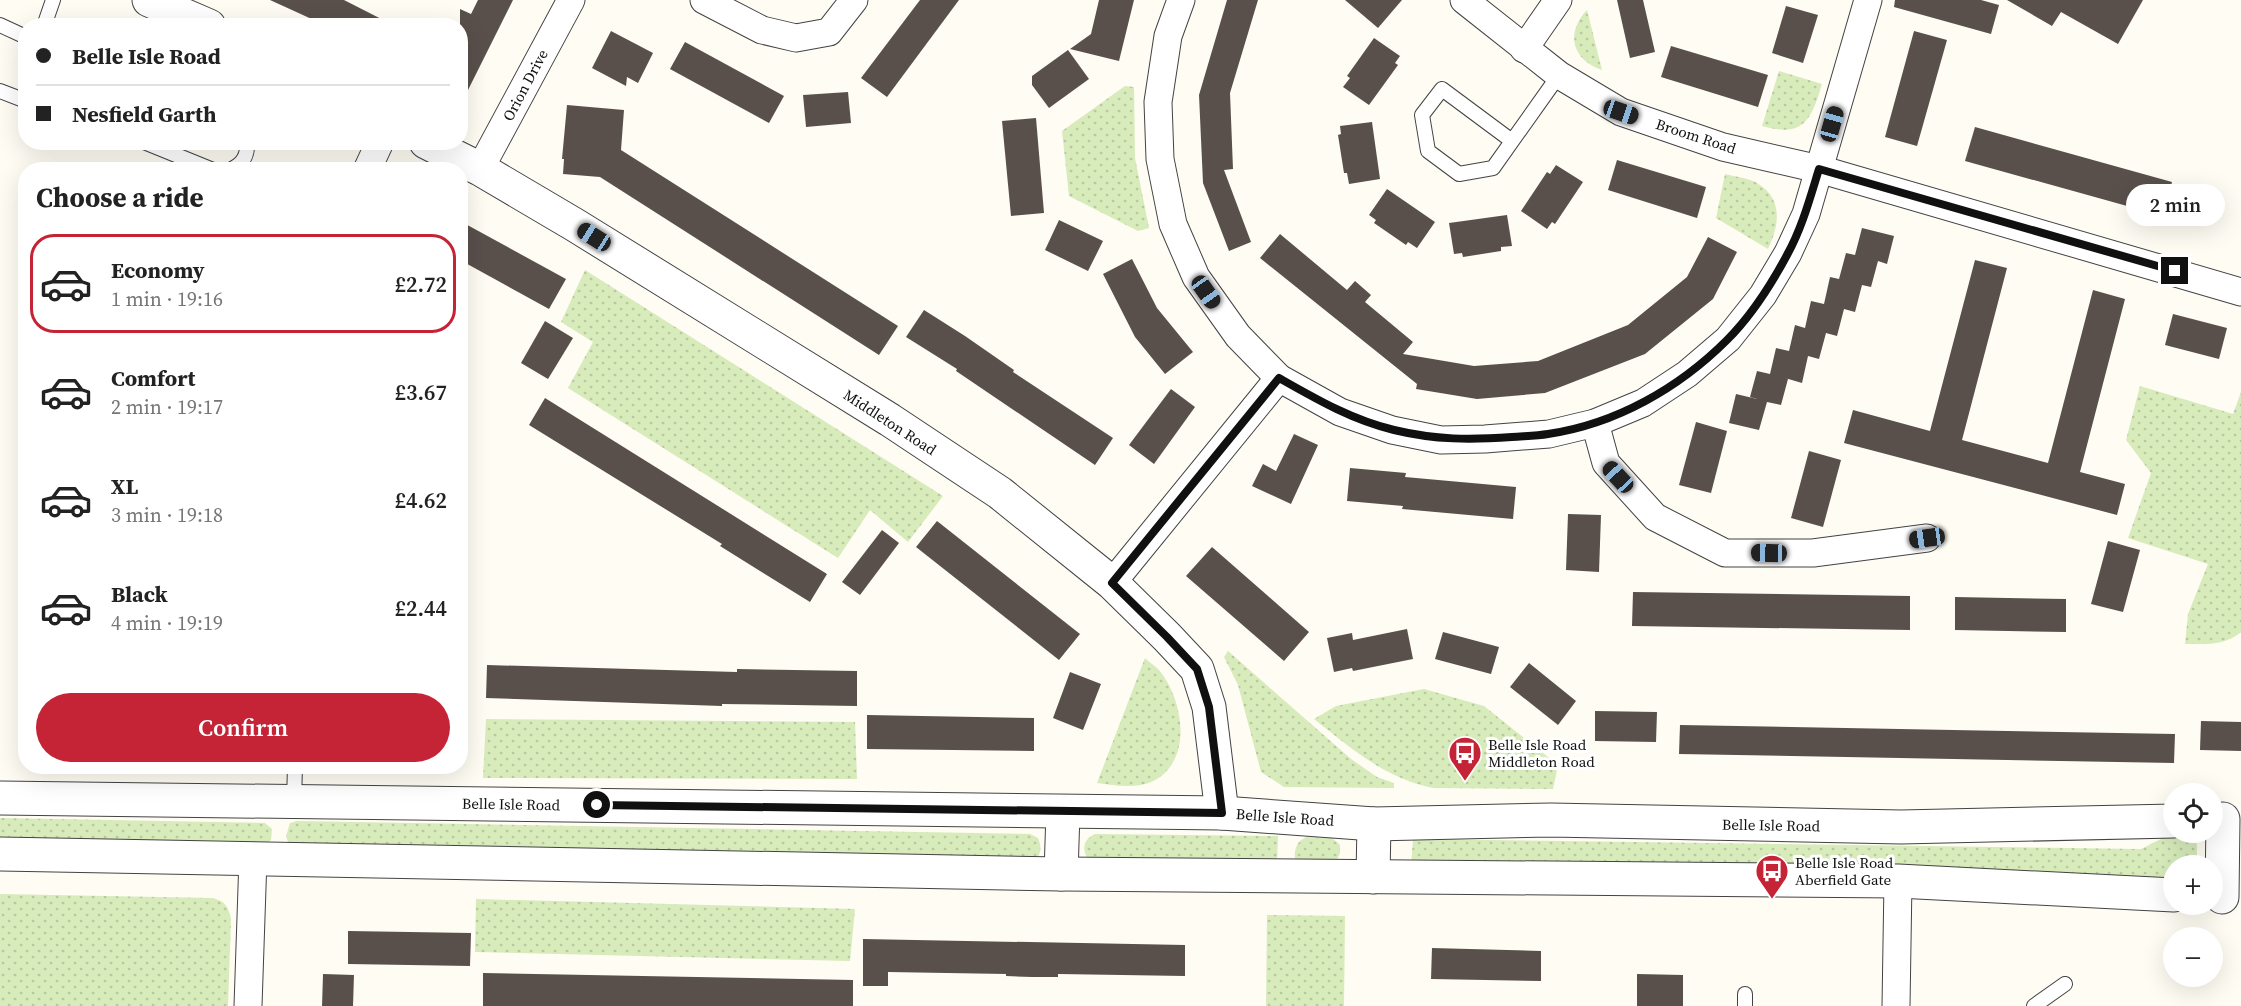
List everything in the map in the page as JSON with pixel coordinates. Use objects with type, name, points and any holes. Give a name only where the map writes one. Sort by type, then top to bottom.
[{"type":"street","points":[[149,0],[191,18]]},
{"type":"street","name":"Orion Drive","points":[[480,169],[571,0]]},
{"type":"street","points":[[704,0],[762,30],[796,38],[829,32],[854,0]]},
{"type":"street","points":[[1181,0],[1168,36],[1158,102],[1160,159],[1173,224],[1196,277],[1238,336],[1279,378],[1340,412],[1392,430],[1441,440],[1549,434],[1595,423],[1643,403],[1687,374],[1728,339],[1763,294],[1788,254],[1806,214],[1868,0]]},
{"type":"street","name":"Broom Road","points":[[1464,0],[1559,75],[1621,112],[1723,147],[1819,169],[2241,292]]},
{"type":"street","points":[[1524,49],[1558,0]]},
{"type":"street","name":"Middleton Road","points":[[442,150],[466,162]]},
{"type":"street","name":"Middleton Road","points":[[468,163],[575,225],[890,420],[1000,493],[1112,583],[1197,669],[1209,707],[1222,813]]},
{"type":"street","points":[[1112,583],[1279,378]]},
{"type":"street","points":[[1595,423],[1606,463],[1655,517],[1725,553],[1813,553],[1927,538]]},
{"type":"street","name":"Belle Isle Road","points":[[0,798],[1222,813],[1374,824],[1551,820],[1901,827],[2163,821]]},
{"type":"street","points":[[1061,874],[1064,812]]},
{"type":"street","points":[[2225,898],[2226,820]]},
{"type":"street","points":[[1373,877],[1374,824]]},
{"type":"street","points":[[0,854],[1061,874],[1898,881],[2163,894]]},
{"type":"street","points":[[248,1006],[253,858]]},
{"type":"street","points":[[1896,1006],[1898,881]]},
{"type":"lane","points":[[47,18],[53,0]]},
{"type":"lane","points":[[0,25],[18,33]]},
{"type":"lane","points":[[1512,141],[1442,89],[1422,115],[1428,151],[1459,174],[1492,168],[1512,141],[1559,75]]},
{"type":"lane","points":[[0,91],[18,98]]},
{"type":"lane","points":[[164,150],[193,162]]},
{"type":"lane","points":[[294,801],[295,774]]},
{"type":"lane","points":[[2034,1006],[2065,984]]},
{"type":"green space","points":[[1587,10],[1602,70],[1584,60],[1575,45],[1576,28]]},
{"type":"green space","points":[[1779,71],[1822,84],[1814,107],[1804,123],[1788,130],[1762,126]]},
{"type":"green space","points":[[1125,86],[1134,87],[1135,158],[1149,228],[1138,231],[1069,196],[1062,131]]},
{"type":"green space","points":[[1725,174],[1754,181],[1766,189],[1772,197],[1777,213],[1775,231],[1768,249],[1716,218]]},
{"type":"green space","points":[[585,270],[943,496],[908,542],[870,510],[838,558],[568,388],[593,342],[561,322]]},
{"type":"green space","points":[[2140,386],[2233,414],[2241,392],[2241,632],[2228,640],[2185,644],[2188,614],[2208,564],[2128,538],[2151,473],[2126,440]]},
{"type":"green space","points":[[1228,651],[1351,759],[1377,777],[1394,783],[1394,788],[1284,787],[1261,772],[1238,685],[1224,657]]},
{"type":"green space","points":[[1145,658],[1159,670],[1168,683],[1179,714],[1179,746],[1174,761],[1165,773],[1145,784],[1124,786],[1097,783]]},
{"type":"green space","points":[[1424,689],[1484,706],[1558,765],[1553,789],[1433,788],[1416,784],[1384,770],[1314,719],[1336,706]]},
{"type":"green space","points":[[486,719],[855,722],[857,779],[483,778]]},
{"type":"green space","points":[[0,818],[265,823],[272,829],[271,840],[263,846],[0,843]]},
{"type":"green space","points":[[297,821],[1030,834],[1038,838],[1040,853],[1035,861],[294,847],[288,842],[286,836],[290,823]]},
{"type":"green space","points":[[1095,834],[1278,836],[1277,865],[1088,859],[1085,844],[1088,838]]},
{"type":"green space","points":[[1307,837],[1332,838],[1340,845],[1340,853],[1336,862],[1301,864],[1295,859],[1297,845]]},
{"type":"green space","points":[[2163,838],[2163,843],[2196,843],[2197,855],[2163,855],[2163,884],[1411,866],[1413,839],[2141,849]]},
{"type":"green space","points":[[0,894],[212,898],[220,901],[227,907],[231,919],[228,1006],[0,1006]]},
{"type":"green space","points":[[476,899],[855,909],[850,961],[475,952]]},
{"type":"green space","points":[[1267,915],[1345,916],[1344,1006],[1266,1006]]},
{"type":"building","points":[[270,0],[344,0],[379,18],[309,18]]},
{"type":"building","points":[[478,0],[513,0],[468,90],[468,18],[460,18],[460,9],[471,14]]},
{"type":"building","points":[[920,0],[959,0],[887,97],[861,78]]},
{"type":"building","points":[[1099,0],[1134,0],[1119,61],[1070,49],[1091,34]]},
{"type":"building","points":[[1227,0],[1258,0],[1230,93],[1233,169],[1224,170],[1251,242],[1229,251],[1203,183],[1199,95]]},
{"type":"building","points":[[1345,0],[1402,0],[1378,28]]},
{"type":"building","points":[[1617,0],[1643,0],[1655,52],[1630,58]]},
{"type":"building","points":[[1895,0],[1981,0],[1999,5],[1991,34],[1894,7]]},
{"type":"building","points":[[2007,0],[2143,0],[2118,44],[2061,12],[2052,26]]},
{"type":"building","points":[[1786,6],[1818,15],[1803,63],[1772,53]]},
{"type":"building","points":[[611,31],[653,53],[638,83],[627,77],[626,86],[592,68]]},
{"type":"building","points":[[1914,31],[1947,40],[1917,146],[1885,137]]},
{"type":"building","points":[[1374,38],[1400,56],[1395,63],[1398,65],[1369,105],[1343,87],[1350,78],[1347,76]]},
{"type":"building","points":[[685,42],[784,96],[769,123],[670,69]]},
{"type":"building","points":[[1671,46],[1768,75],[1758,107],[1661,77]]},
{"type":"building","points":[[1068,50],[1089,79],[1049,108],[1032,85],[1032,76]]},
{"type":"building","points":[[848,92],[851,123],[806,127],[803,95]]},
{"type":"building","points":[[567,105],[624,110],[621,150],[898,326],[879,355],[600,177],[563,174],[564,159],[562,159]]},
{"type":"building","points":[[1036,118],[1044,213],[1011,216],[1002,121]]},
{"type":"building","points":[[1372,122],[1380,179],[1349,184],[1347,173],[1344,173],[1338,135],[1341,134],[1340,126]]},
{"type":"building","points":[[1975,127],[2172,182],[2163,216],[1965,161]]},
{"type":"building","points":[[1617,160],[1706,187],[1697,218],[1608,190]]},
{"type":"building","points":[[1556,165],[1583,182],[1555,224],[1552,222],[1547,229],[1521,211],[1547,172],[1550,174]]},
{"type":"building","points":[[1387,189],[1435,222],[1417,248],[1408,242],[1406,245],[1374,223],[1376,220],[1369,215]]},
{"type":"building","points":[[1507,215],[1512,246],[1501,247],[1501,251],[1463,257],[1462,253],[1454,254],[1449,223]]},
{"type":"building","points":[[1059,220],[1103,241],[1088,271],[1045,250]]},
{"type":"building","points":[[468,225],[566,279],[549,309],[468,264]]},
{"type":"building","points":[[1862,228],[1894,236],[1887,264],[1878,261],[1871,287],[1862,285],[1855,312],[1844,309],[1837,336],[1826,333],[1819,359],[1808,356],[1802,383],[1785,378],[1788,379],[1781,405],[1767,402],[1759,430],[1729,423],[1736,394],[1757,399],[1750,397],[1757,371],[1770,374],[1776,348],[1789,351],[1795,325],[1805,328],[1811,301],[1824,304],[1830,277],[1839,279],[1846,253],[1855,255]]},
{"type":"building","points":[[1280,234],[1347,290],[1355,281],[1371,295],[1365,302],[1413,342],[1403,354],[1474,366],[1538,361],[1628,325],[1687,277],[1708,237],[1737,252],[1713,299],[1645,354],[1545,393],[1477,399],[1416,389],[1417,384],[1260,258]]},
{"type":"building","points":[[1132,259],[1157,308],[1193,352],[1165,374],[1135,337],[1103,274]]},
{"type":"building","points":[[1975,260],[2007,268],[1962,440],[2048,463],[2093,290],[2125,299],[2080,472],[2125,484],[2117,515],[1844,443],[1853,410],[1930,431]]},
{"type":"building","points":[[924,310],[1113,438],[1095,465],[956,371],[957,369],[906,337]]},
{"type":"building","points":[[2173,314],[2227,328],[2219,359],[2165,345]]},
{"type":"building","points":[[545,321],[573,338],[548,379],[521,363]]},
{"type":"building","points":[[1171,389],[1195,407],[1154,464],[1129,445]]},
{"type":"building","points":[[545,398],[827,574],[810,602],[720,546],[722,544],[529,425]]},
{"type":"building","points":[[1696,422],[1727,431],[1711,493],[1679,485]]},
{"type":"building","points":[[1294,434],[1318,445],[1291,504],[1252,486],[1263,464],[1276,471]]},
{"type":"building","points":[[1809,451],[1841,460],[1823,527],[1791,518]]},
{"type":"building","points":[[1350,468],[1406,473],[1405,477],[1516,487],[1513,519],[1402,509],[1403,506],[1347,501]]},
{"type":"building","points":[[1568,514],[1601,515],[1599,572],[1566,570]]},
{"type":"building","points":[[937,521],[1080,634],[1059,660],[916,547]]},
{"type":"building","points":[[882,530],[899,543],[860,595],[842,582]]},
{"type":"building","points":[[2108,541],[2140,550],[2123,612],[2091,604]]},
{"type":"building","points":[[1212,547],[1309,632],[1284,661],[1186,576]]},
{"type":"building","points":[[1633,592],[1910,596],[1910,630],[1632,626]]},
{"type":"building","points":[[1955,597],[2066,599],[2066,632],[1955,630]]},
{"type":"building","points":[[1407,629],[1413,659],[1353,671],[1352,668],[1334,672],[1327,638],[1352,633],[1353,640]]},
{"type":"building","points":[[1443,632],[1499,647],[1491,674],[1435,659]]},
{"type":"building","points":[[1529,663],[1576,701],[1558,725],[1510,687]]},
{"type":"building","points":[[487,665],[737,672],[737,669],[857,671],[857,706],[722,704],[722,706],[486,698]]},
{"type":"building","points":[[1070,672],[1101,684],[1083,730],[1053,718]]},
{"type":"building","points":[[1595,711],[1657,712],[1656,742],[1595,741]]},
{"type":"building","points":[[867,715],[1034,718],[1034,751],[867,749]]},
{"type":"building","points":[[2201,721],[2241,722],[2241,751],[2200,750]]},
{"type":"building","points":[[1680,725],[2175,734],[2174,763],[1679,754]]},
{"type":"building","points":[[348,931],[471,933],[470,966],[348,964]]},
{"type":"building","points":[[863,939],[1185,945],[1185,976],[1058,974],[1058,977],[1032,977],[1006,976],[1006,974],[888,972],[888,986],[863,986]]},
{"type":"building","points":[[1432,948],[1541,951],[1541,981],[1431,979]]},
{"type":"building","points":[[483,973],[853,980],[853,1006],[483,1006]]},
{"type":"building","points":[[323,974],[354,975],[353,1006],[322,1006]]},
{"type":"building","points":[[1637,974],[1683,975],[1683,1006],[1637,1006]]},
{"type":"place","name":"Belle Isle Road Middleton Road","points":[[1465,782]]},
{"type":"place","name":"Belle Isle Road Aberfield Gate","points":[[1772,900]]},
{"type":"route","points":[[597,805],[1222,813],[1209,707],[1197,669],[1112,583],[1279,378],[1340,412],[1392,430],[1441,440],[1549,434],[1595,423],[1643,403],[1687,374],[1728,339],[1763,294],[1788,254],[1806,214],[1819,169],[2175,271]]}]
